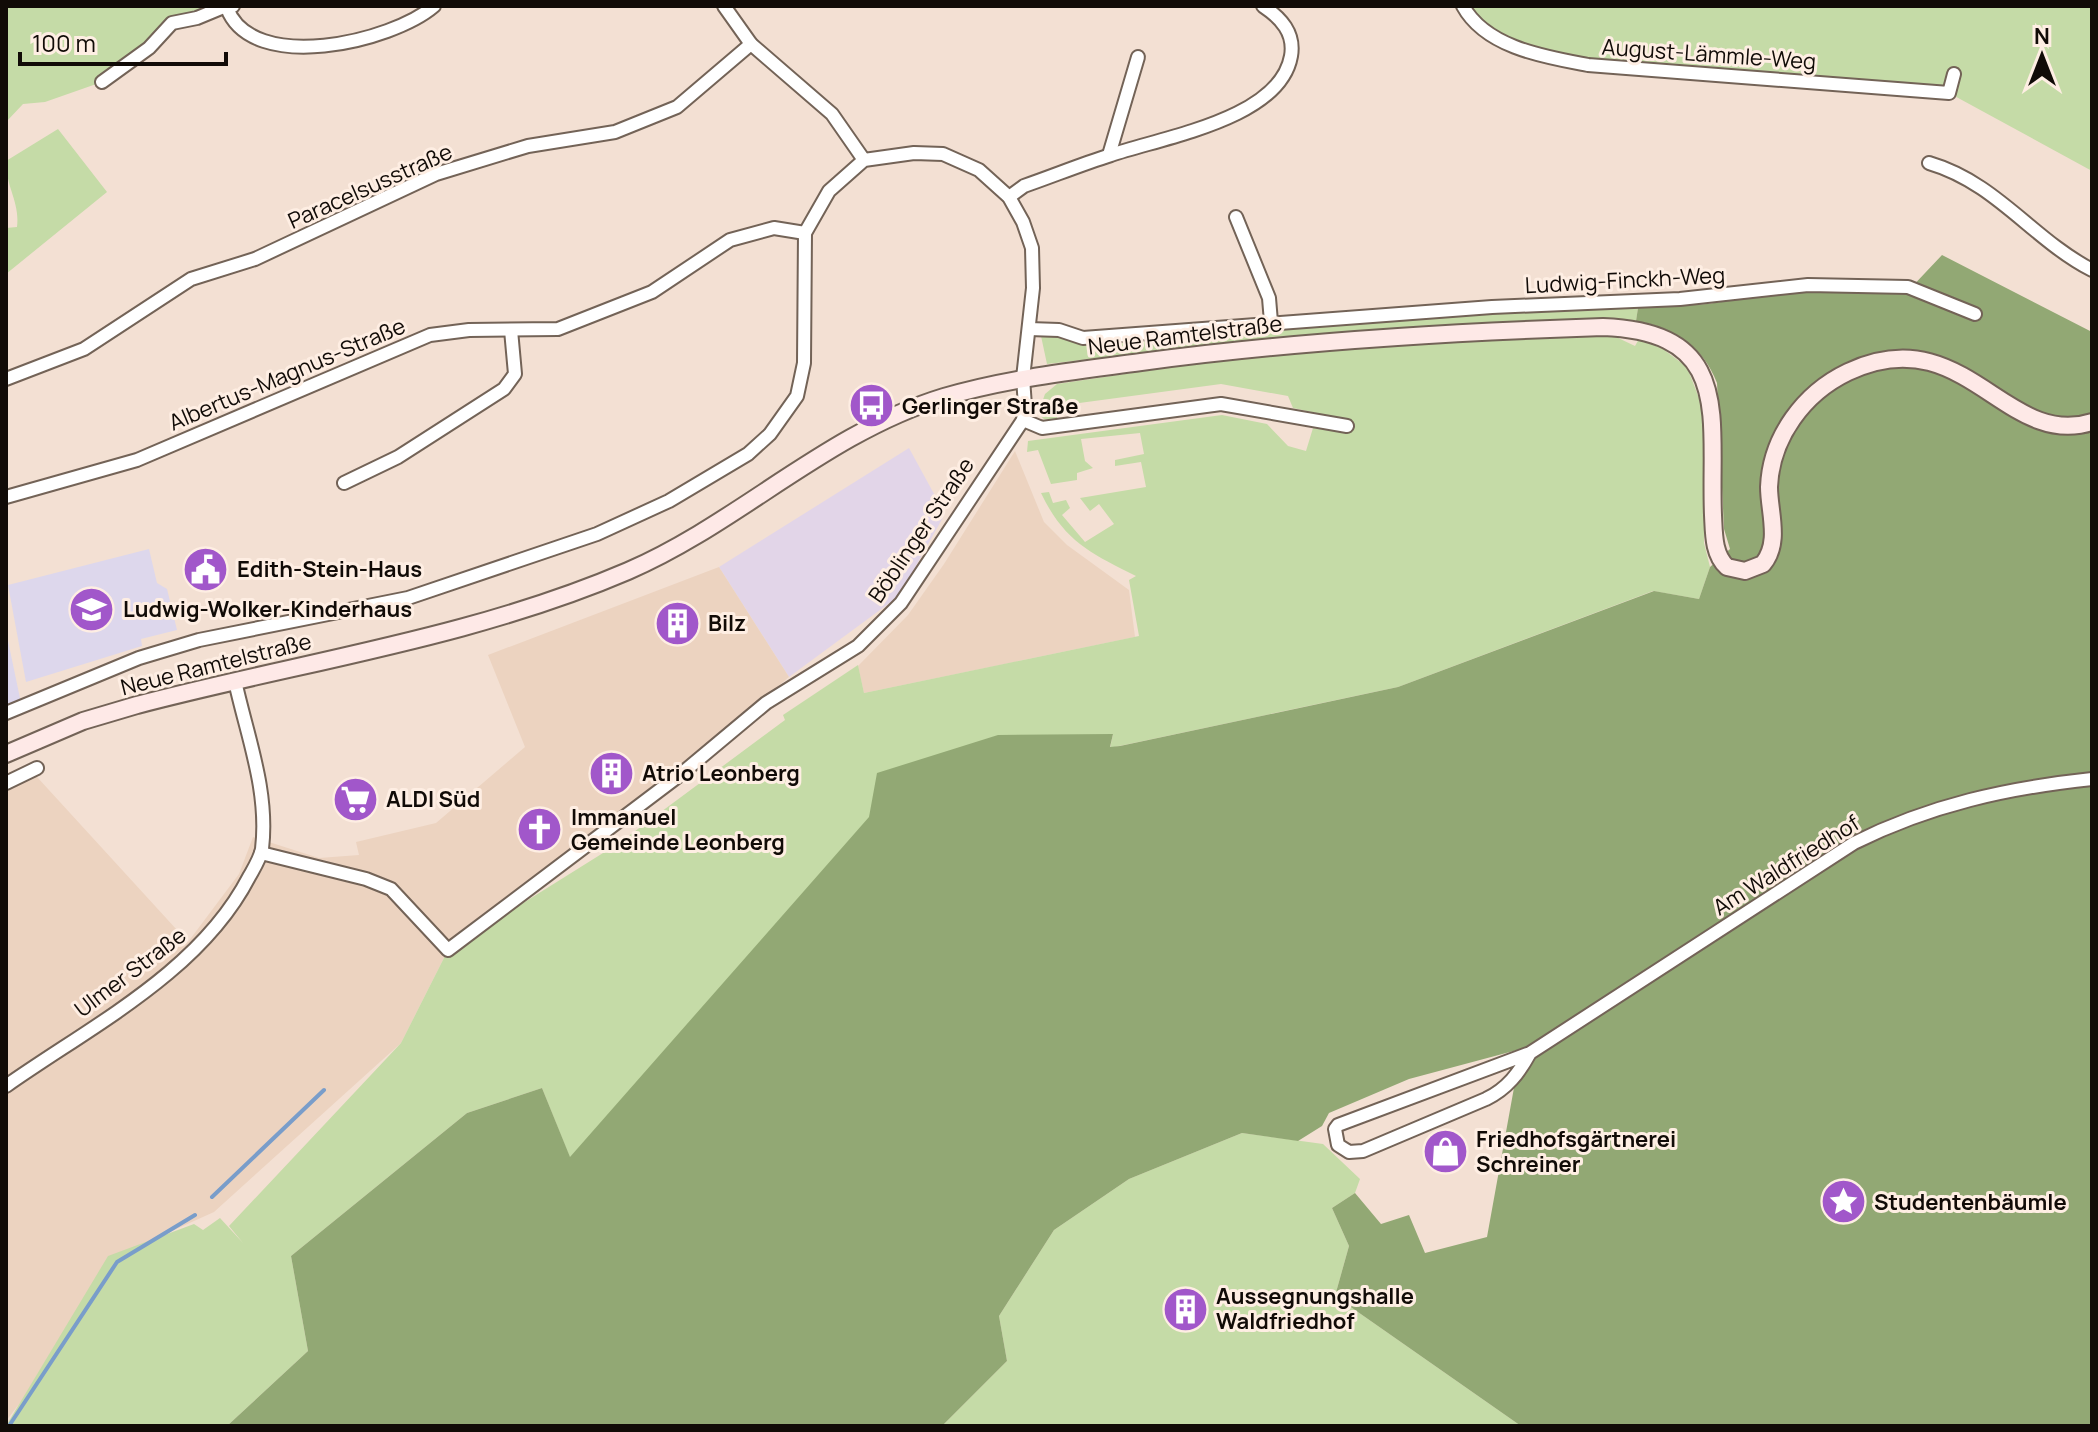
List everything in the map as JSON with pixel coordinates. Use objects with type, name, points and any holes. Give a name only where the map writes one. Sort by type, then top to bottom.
[{"type":"main road","name":"Neue Ramtelstraße","points":[[6,754],[83,721],[496,618],[566,596],[678,547],[720,524],[806,463],[875,424],[941,398],[1023,378],[1240,349],[1361,338],[1603,327],[1643,331],[1671,341],[1686,353],[1705,382],[1712,422],[1716,547],[1727,567],[1745,571],[1760,567],[1769,556],[1773,543],[1772,466],[1788,426],[1814,394],[1850,371],[1893,361],[1933,363],[1970,378],[2013,409],[2040,422],[2068,427],[2092,422]]},
{"type":"street","points":[[102,82],[149,48],[172,23],[229,7],[232,22],[243,33],[269,46],[295,47],[384,33],[434,6]]},
{"type":"street","points":[[724,6],[751,44],[832,114],[864,160]]},
{"type":"street","points":[[1009,197],[1024,186],[1109,155],[1224,119],[1279,85],[1289,68],[1292,48],[1289,32],[1277,15],[1263,6]]},
{"type":"street","name":"August-Lämmle-Weg","points":[[1463,6],[1480,26],[1505,42],[1546,57],[1588,65],[1949,93],[1954,74]]},
{"type":"street","name":"Paracelsusstraße","points":[[6,379],[84,349],[191,279],[297,241],[436,174],[528,146],[615,132],[677,107],[751,44]]},
{"type":"street","points":[[1109,155],[1138,57]]},
{"type":"street","points":[[6,713],[139,658],[199,640],[408,598],[597,534],[669,501],[748,454],[770,434],[797,396],[804,363],[805,233],[829,191],[864,160],[914,153],[943,154],[979,170],[1009,197],[1023,222],[1032,248],[1033,288],[1023,378],[1023,420],[1042,428],[1221,404],[1347,426]]},
{"type":"street","points":[[1929,163],[1945,168],[2006,203],[2052,247],[2092,270]]},
{"type":"street","points":[[1236,217],[1269,298],[1271,322]]},
{"type":"street","name":"Albertus-Magnus-Straße","points":[[6,497],[137,460],[430,335],[558,329],[652,292],[730,240],[774,228],[805,233]]},
{"type":"street","name":"Ludwig-Finckh-Weg","points":[[1029,329],[1059,330],[1083,338],[1492,307],[1680,299],[1808,285],[1888,284],[1908,287],[1975,314]]},
{"type":"street","points":[[344,483],[398,457],[504,389],[515,374],[511,330]]},
{"type":"street","name":"Böblinger Straße","points":[[261,853],[366,879],[391,889],[448,950],[681,774],[766,703],[858,646],[901,603],[1023,420]]},
{"type":"street","name":"Ulmer Straße","points":[[6,1086],[117,1010],[199,947],[239,897],[261,853],[264,818],[259,776],[235,681]]},
{"type":"street","points":[[6,783],[37,768]]},
{"type":"street","name":"Am Waldfriedhof","points":[[1530,1053],[1520,1071],[1499,1093],[1477,1104],[1363,1151],[1349,1152],[1338,1145],[1335,1129],[1352,1117],[1530,1053],[1854,843],[1892,824],[1949,803],[1994,793],[2092,779]]},
{"type":"shaded area","points":[[909,448],[945,514],[899,596],[789,677],[719,567]]},
{"type":"shaded area","points":[[1015,451],[1044,522],[1067,545],[1129,590],[1135,637],[864,693],[858,666],[908,615]]},
{"type":"shaded area","name":"Ludwig-Wolker-Kinderhaus","points":[[149,549],[157,583],[167,589],[177,630],[141,639],[142,646],[26,682],[8,585]]},
{"type":"shaded area","points":[[719,567],[789,677],[627,815],[448,950],[401,1043],[214,1212],[143,1244],[6,1421],[6,776],[27,766],[188,942],[239,874],[253,837],[319,858],[359,855],[356,842],[436,823],[525,747],[488,655]]},
{"type":"shaded area","points":[[6,631],[21,703],[6,707]]},
{"type":"green space","points":[[6,6],[233,6],[172,23],[102,82],[45,102],[23,104],[6,122]]},
{"type":"green space","points":[[1463,6],[2092,6],[2092,171],[1949,93],[1588,65],[1505,42]]},
{"type":"green space","points":[[58,129],[107,192],[6,274],[6,228],[17,227],[17,218],[6,161]]},
{"type":"green space","points":[[1942,255],[2092,332],[2092,1426],[1521,1426],[1335,1296],[1349,1246],[1332,1208],[1355,1193],[1381,1224],[1409,1215],[1425,1253],[1487,1237],[1521,1049],[1409,1079],[1329,1113],[1322,1126],[1298,1141],[1242,1133],[1129,1179],[1054,1230],[999,1316],[1007,1361],[942,1426],[227,1426],[308,1351],[291,1256],[467,1113],[542,1088],[570,1157],[869,817],[877,773],[998,735],[1113,734],[1110,747],[1120,746],[1398,687],[1654,591],[1699,599],[1710,567],[1730,549],[1724,529],[1717,383],[1704,359],[1685,340],[1662,328],[1636,321],[1638,308],[1707,304],[1811,289],[1908,291]]},
{"type":"green space","points":[[1638,308],[1636,321],[1430,326],[1247,341],[1047,364],[1041,336],[1052,334],[1084,341],[1468,312]]},
{"type":"green space","points":[[1614,336],[1635,346],[1639,339],[1663,349],[1687,367],[1699,398],[1705,426],[1704,543],[1710,567],[1699,599],[1653,591],[1398,687],[1110,748],[1113,734],[870,817],[570,1158],[542,1088],[467,1113],[291,1256],[308,1351],[227,1426],[6,1426],[108,1256],[194,1224],[203,1230],[220,1218],[243,1243],[229,1226],[401,1043],[448,950],[619,843],[785,720],[783,715],[858,665],[864,693],[1139,636],[1129,580],[1136,576],[1080,544],[1059,523],[1041,493],[1049,492],[1053,503],[1066,500],[1070,508],[1062,515],[1085,542],[1114,524],[1099,504],[1090,511],[1080,498],[1146,487],[1141,462],[1115,466],[1115,460],[1144,454],[1140,433],[1081,439],[1085,461],[1093,468],[1077,473],[1077,480],[1051,484],[1038,450],[1027,452],[1028,441],[1222,415],[1267,424],[1288,446],[1306,451],[1313,428],[1347,433],[1349,420],[1293,408],[1288,396],[1221,384],[1057,406],[1057,419],[1044,419],[1038,414],[1045,394],[1057,384],[1226,359],[1432,340]]},
{"type":"green space","points":[[1242,1133],[1323,1144],[1360,1179],[1355,1193],[1332,1208],[1349,1246],[1335,1296],[1521,1426],[942,1426],[1007,1361],[999,1316],[1054,1230],[1129,1179]]},
{"type":"waterway","points":[[212,1197],[324,1090]]},
{"type":"waterway","points":[[9,1426],[117,1262],[195,1215]]},
{"type":"place","name":"Gerlinger Straße","points":[[871,406]]},
{"type":"place","name":"Edith-Stein-Haus","points":[[206,569]]},
{"type":"place","name":"Ludwig-Wolker-Kinderhaus","points":[[92,609]]},
{"type":"place","name":"Bilz","points":[[677,623]]},
{"type":"place","name":"Atrio Leonberg","points":[[611,773]]},
{"type":"place","name":"ALDI Süd","points":[[355,799]]},
{"type":"place","name":"Immanuel Gemeinde Leonberg","points":[[540,830]]},
{"type":"place","name":"Friedhofsgärtnerei Schreiner","points":[[1445,1152]]},
{"type":"place","name":"Studentenbäumle","points":[[1843,1202]]},
{"type":"place","name":"Aussegnungshalle Waldfriedhof","points":[[1185,1309]]}]
